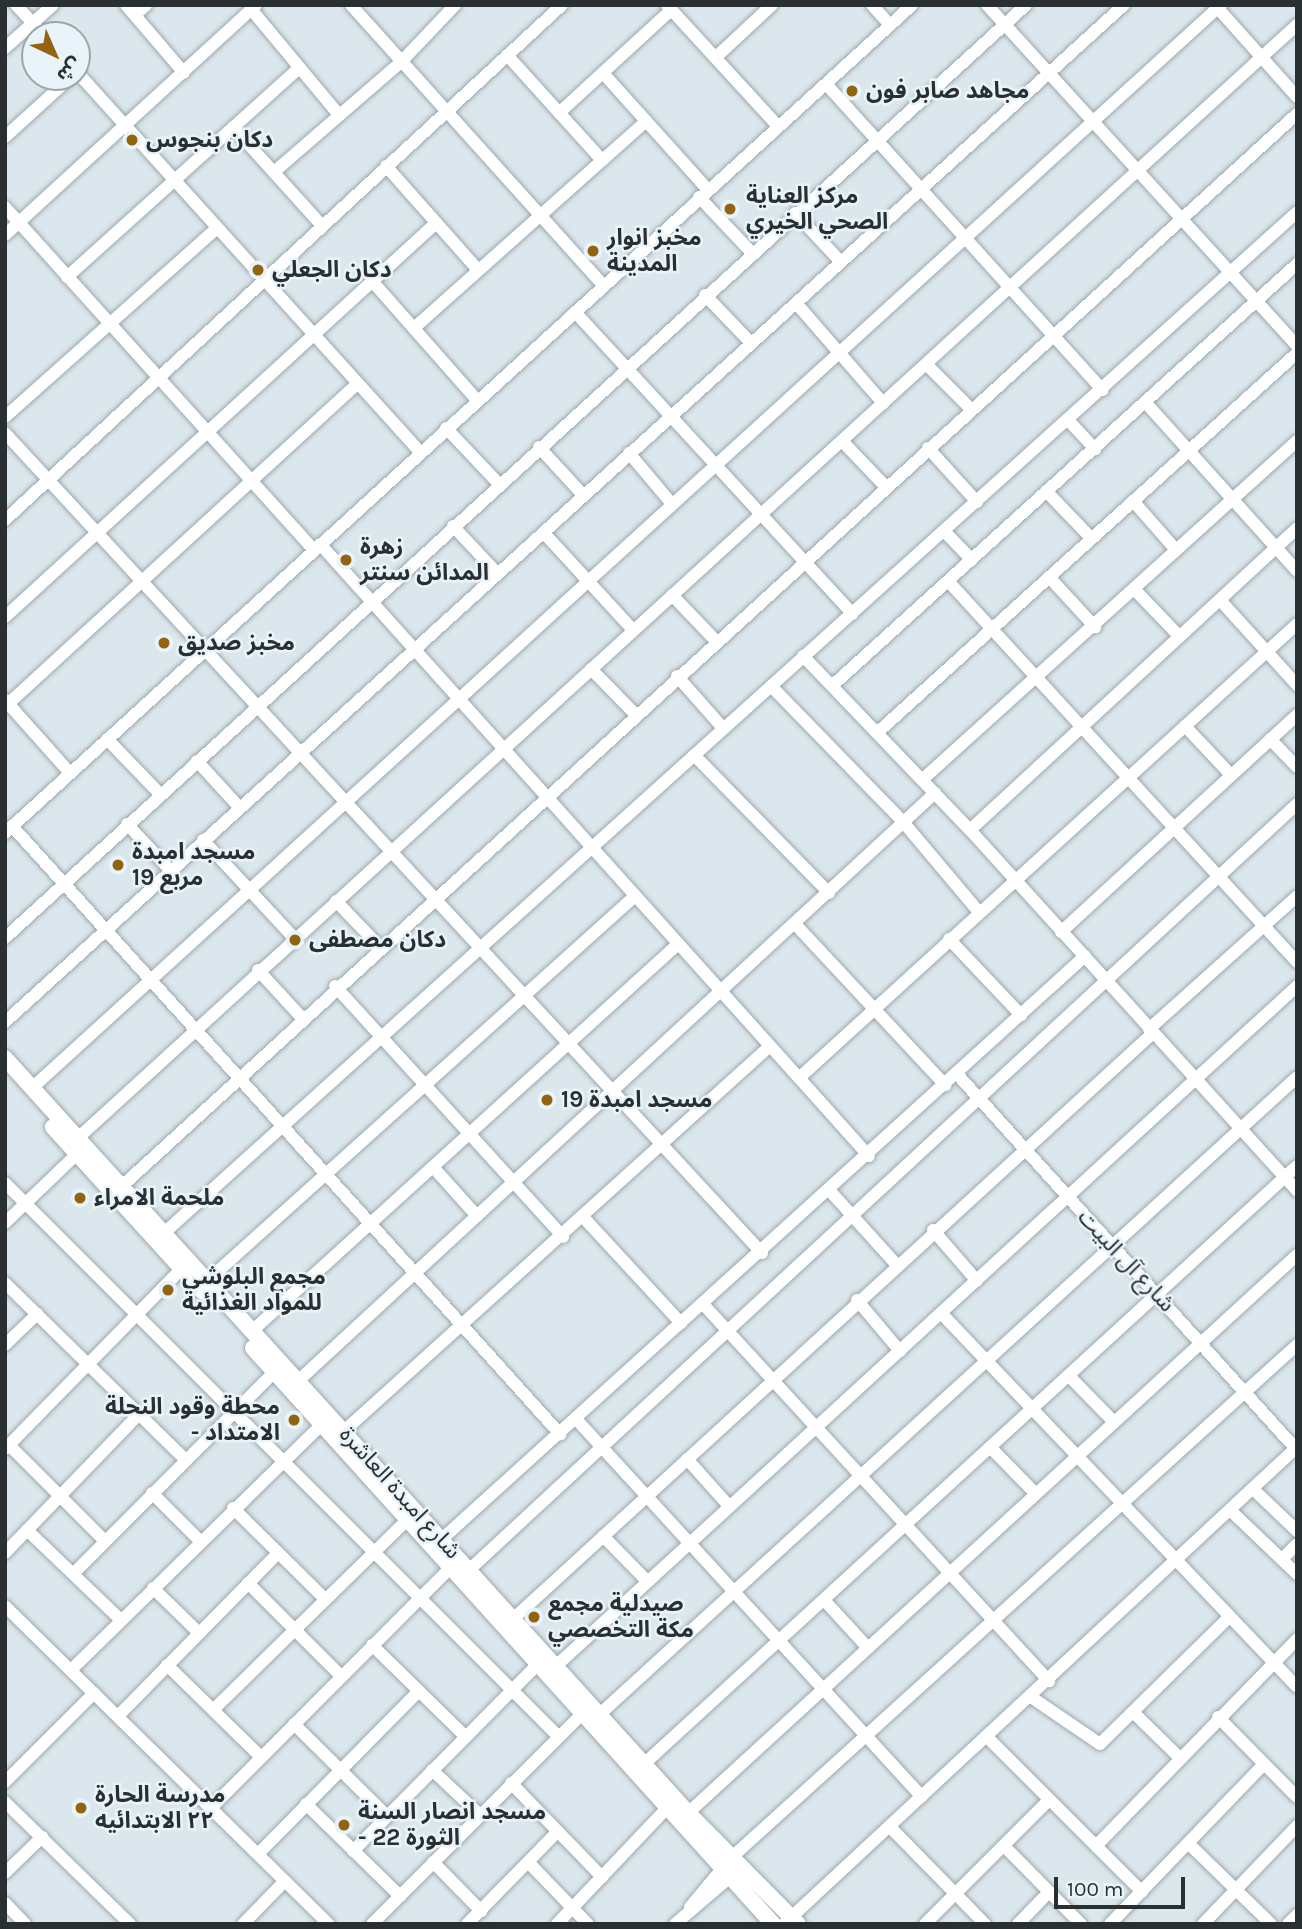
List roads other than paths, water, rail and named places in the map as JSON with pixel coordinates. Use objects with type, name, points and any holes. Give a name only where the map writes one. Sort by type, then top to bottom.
[{"type":"main road","name":"شارع امبدة العاشرة","points":[[5,1058],[181,1269],[279,1368],[298,1381],[344,1431],[408,1519],[667,1808],[791,1921]]},
{"type":"main road","name":"شارع امبدة العاشرة","points":[[5,1073],[122,1186],[253,1331],[322,1424],[442,1539],[645,1763],[688,1813],[773,1924]]},
{"type":"street","points":[[16,5],[32,21]]},
{"type":"street","points":[[36,21],[53,5]]},
{"type":"street","points":[[146,5],[131,10],[184,73]]},
{"type":"street","points":[[351,5],[603,285]]},
{"type":"street","points":[[274,172],[401,62],[455,5]]},
{"type":"street","points":[[5,520],[263,278],[507,55],[547,10],[562,5]]},
{"type":"street","points":[[716,57],[772,5]]},
{"type":"street","points":[[872,5],[890,25]]},
{"type":"street","points":[[560,1434],[466,1323],[64,884],[9,829],[912,5]]},
{"type":"street","points":[[987,5],[1297,346]]},
{"type":"street","points":[[5,938],[257,704],[1026,5]]},
{"type":"street","points":[[5,1022],[629,453],[925,189],[1124,5]]},
{"type":"street","points":[[32,1088],[1218,6],[1297,97]]},
{"type":"street","points":[[5,235],[253,7],[299,68],[340,115]]},
{"type":"street","points":[[559,113],[669,8],[778,126]]},
{"type":"street","points":[[5,1223],[195,1028],[1297,25]]},
{"type":"street","points":[[5,48],[21,34]]},
{"type":"street","points":[[507,55],[602,160]]},
{"type":"street","points":[[67,277],[299,68]]},
{"type":"street","points":[[603,73],[646,121],[751,253]]},
{"type":"street","points":[[827,85],[1012,284],[1103,390]]},
{"type":"street","points":[[91,87],[215,230],[263,278],[420,452]]},
{"type":"street","points":[[5,137],[56,91]]},
{"type":"street","points":[[122,1186],[335,986],[1297,114]]},
{"type":"street","points":[[414,328],[646,121]]},
{"type":"street","points":[[233,127],[322,226]]},
{"type":"street","points":[[386,166],[478,270]]},
{"type":"street","points":[[5,207],[252,481],[371,601],[869,1156]]},
{"type":"street","points":[[164,1233],[478,945],[853,614],[1231,275],[1297,212]]},
{"type":"street","points":[[795,213],[841,262]]},
{"type":"street","points":[[5,617],[436,223]]},
{"type":"street","points":[[5,417],[215,230]]},
{"type":"street","points":[[833,685],[1297,264]]},
{"type":"street","points":[[372,281],[477,400]]},
{"type":"street","points":[[705,295],[751,343]]},
{"type":"street","points":[[796,303],[883,403]]},
{"type":"street","points":[[575,312],[853,614]]},
{"type":"street","points":[[878,732],[995,631],[1297,353]]},
{"type":"street","points":[[926,364],[971,410]]},
{"type":"street","points":[[70,773],[7,701],[143,582],[358,383]]},
{"type":"street","points":[[1145,402],[1297,571]]},
{"type":"street","points":[[1068,420],[1095,449]]},
{"type":"street","points":[[446,428],[499,484]]},
{"type":"street","points":[[5,433],[762,1253]]},
{"type":"street","points":[[842,441],[886,487]]},
{"type":"street","points":[[923,779],[1095,627],[1297,441]]},
{"type":"street","points":[[539,447],[583,495]]},
{"type":"street","points":[[928,448],[977,502]]},
{"type":"street","points":[[629,453],[672,504]]},
{"type":"street","points":[[1046,491],[1092,539]]},
{"type":"street","points":[[1134,502],[1176,550]]},
{"type":"street","points":[[453,526],[498,573]]},
{"type":"street","points":[[970,830],[1297,528]]},
{"type":"street","points":[[944,531],[972,560]]},
{"type":"street","points":[[544,533],[633,630]]},
{"type":"street","points":[[1050,578],[1095,627]]},
{"type":"street","points":[[948,581],[1083,724],[1129,779],[1297,962]]},
{"type":"street","points":[[1134,589],[1180,637]]},
{"type":"street","points":[[672,595],[716,640]]},
{"type":"street","points":[[1220,600],[1297,685]]},
{"type":"street","points":[[799,1078],[1297,624]]},
{"type":"street","points":[[803,656],[923,779],[1297,1191]]},
{"type":"street","points":[[591,669],[635,714]]},
{"type":"street","points":[[677,676],[723,728]]},
{"type":"street","points":[[771,686],[904,822],[978,912]]},
{"type":"street","points":[[1060,932],[1297,715]]},
{"type":"street","points":[[1185,726],[1231,775]]},
{"type":"street","points":[[107,739],[160,794]]},
{"type":"street","points":[[1270,739],[1297,767]]},
{"type":"street","points":[[694,755],[829,893]]},
{"type":"street","points":[[197,761],[239,807]]},
{"type":"street","points":[[298,1381],[723,993],[935,793]]},
{"type":"street","points":[[468,1570],[730,1332],[852,1216],[981,1100],[1216,875],[1297,804]]},
{"type":"street","points":[[127,824],[170,870]]},
{"type":"street","points":[[203,840],[294,938]]},
{"type":"street","points":[[207,1281],[635,896]]},
{"type":"street","points":[[513,1619],[1297,896]]},
{"type":"street","points":[[336,901],[379,947]]},
{"type":"street","points":[[796,925],[944,1085]]},
{"type":"street","points":[[949,939],[1021,1015]]},
{"type":"street","points":[[253,1331],[678,944]]},
{"type":"street","points":[[442,1539],[869,1156],[1085,956]]},
{"type":"street","points":[[258,970],[302,1017]]},
{"type":"street","points":[[335,986],[563,1237]]},
{"type":"street","points":[[556,1666],[646,1581],[1068,1199],[1297,986]]},
{"type":"street","points":[[344,1431],[664,1147],[770,1046]]},
{"type":"street","name":"شارع آل البيت","points":[[957,1074],[1023,1150],[1113,1245],[1296,1448]]},
{"type":"street","points":[[600,1714],[1297,1077]]},
{"type":"street","points":[[433,1167],[477,1216]]},
{"type":"street","points":[[645,1763],[1297,1167]]},
{"type":"street","points":[[5,1183],[139,1314],[558,1736]]},
{"type":"street","points":[[830,1191],[896,1264]]},
{"type":"street","points":[[584,1218],[681,1323]]},
{"type":"street","points":[[933,1230],[977,1281]]},
{"type":"street","points":[[688,1813],[824,1690],[949,1571],[1297,1255]]},
{"type":"street","points":[[105,1542],[7,1447],[181,1269]]},
{"type":"street","points":[[5,1283],[186,1460]]},
{"type":"street","points":[[857,1300],[900,1351]]},
{"type":"street","points":[[704,1304],[1049,1681]]},
{"type":"street","points":[[942,1313],[989,1360],[1173,1563],[1297,1687]]},
{"type":"street","points":[[5,1345],[37,1314]]},
{"type":"street","points":[[675,1924],[865,1737],[1297,1345]]},
{"type":"street","points":[[74,1573],[279,1368]]},
{"type":"street","points":[[1069,1376],[1114,1422]]},
{"type":"street","points":[[5,1553],[139,1414]]},
{"type":"street","points":[[576,1419],[922,1797]]},
{"type":"street","points":[[71,1670],[233,1508],[322,1424]]},
{"type":"street","points":[[990,1447],[1035,1493]]},
{"type":"street","points":[[791,1921],[1296,1448]]},
{"type":"street","points":[[687,1459],[729,1506]]},
{"type":"street","points":[[1253,1489],[1297,1531]]},
{"type":"street","points":[[152,1493],[200,1541]]},
{"type":"street","points":[[233,1508],[324,1598]]},
{"type":"street","points":[[1230,1510],[1297,1574]]},
{"type":"street","points":[[214,1709],[324,1598],[408,1519]]},
{"type":"street","points":[[27,1530],[121,1620]]},
{"type":"street","points":[[603,1536],[646,1581]]},
{"type":"street","points":[[1282,1559],[1297,1544]]},
{"type":"street","points":[[118,1716],[278,1553]]},
{"type":"street","points":[[211,1808],[451,1567]]},
{"type":"street","points":[[248,1583],[341,1676]]},
{"type":"street","points":[[153,1588],[199,1633]]},
{"type":"street","points":[[824,1600],[868,1648]]},
{"type":"street","points":[[5,1606],[329,1924]]},
{"type":"street","points":[[1031,1697],[1094,1745],[1133,1712],[1228,1618]]},
{"type":"street","points":[[1096,1846],[1218,1717],[1297,1639]]},
{"type":"street","points":[[372,1645],[465,1737]]},
{"type":"street","points":[[353,1851],[538,1664]]},
{"type":"street","points":[[167,1665],[261,1757]]},
{"type":"street","points":[[258,1854],[419,1691]]},
{"type":"street","points":[[5,1782],[94,1693]]},
{"type":"street","points":[[1133,1712],[1180,1758]]},
{"type":"street","points":[[372,1924],[583,1713]]},
{"type":"street","points":[[1218,1717],[1297,1797]]},
{"type":"street","points":[[294,1724],[387,1816]]},
{"type":"street","points":[[987,1737],[1142,1892]]},
{"type":"street","points":[[1111,1924],[1264,1764]]},
{"type":"street","points":[[432,1770],[480,1815]]},
{"type":"street","points":[[511,1783],[603,1877]]},
{"type":"street","points":[[925,1924],[1049,1800]]},
{"type":"street","points":[[5,1802],[130,1924]]},
{"type":"street","points":[[306,1804],[400,1896]]},
{"type":"street","points":[[557,1924],[667,1808]]},
{"type":"street","points":[[1203,1924],[1297,1826]]},
{"type":"street","points":[[890,1827],[985,1924]]},
{"type":"street","points":[[467,1924],[557,1832]]},
{"type":"street","points":[[5,1873],[41,1837]]},
{"type":"street","points":[[1188,1843],[1270,1924]]},
{"type":"street","points":[[1004,1846],[1081,1924]]},
{"type":"street","points":[[433,1863],[481,1910]]},
{"type":"street","points":[[529,1863],[588,1924]]},
{"type":"street","points":[[243,1924],[285,1881]]},
{"type":"street","points":[[1018,1924],[1049,1892]]},
{"type":"street","points":[[5,1903],[25,1924]]},
{"type":"street","points":[[1288,1924],[1297,1915]]},
{"type":"place","name":"مجاهد صابر فون","points":[[852,91]]},
{"type":"place","name":"دكان بنجوس","points":[[132,140]]},
{"type":"place","name":"مركز العناية الصحي الخيري","points":[[730,209]]},
{"type":"place","name":"مخبز انوار المدينة","points":[[593,251]]},
{"type":"place","name":"دكان الجعلي","points":[[258,270]]},
{"type":"place","name":"زهرة المدائن سنتر","points":[[346,560]]},
{"type":"place","name":"مخبز صديق","points":[[164,643]]},
{"type":"place","name":"مسجد امبدة مربع 19","points":[[118,865]]},
{"type":"place","name":"دكان مصطفى","points":[[295,940]]},
{"type":"place","name":"مسجد امبدة 19","points":[[547,1100]]},
{"type":"place","name":"ملحمة الامراء","points":[[80,1198]]},
{"type":"place","name":"مجمع البلوشي للمواد الغذائية","points":[[168,1290]]},
{"type":"place","name":"محطة وقود النحلة - الامتداد","points":[[294,1420]]},
{"type":"place","name":"صيدلية مجمع مكة التخصصي","points":[[534,1617]]},
{"type":"place","name":"مدرسة الحارة ٢٢ الابتدائيه","points":[[81,1808]]},
{"type":"place","name":"مسجد انصار السنة - الثورة 22","points":[[344,1825]]}]
